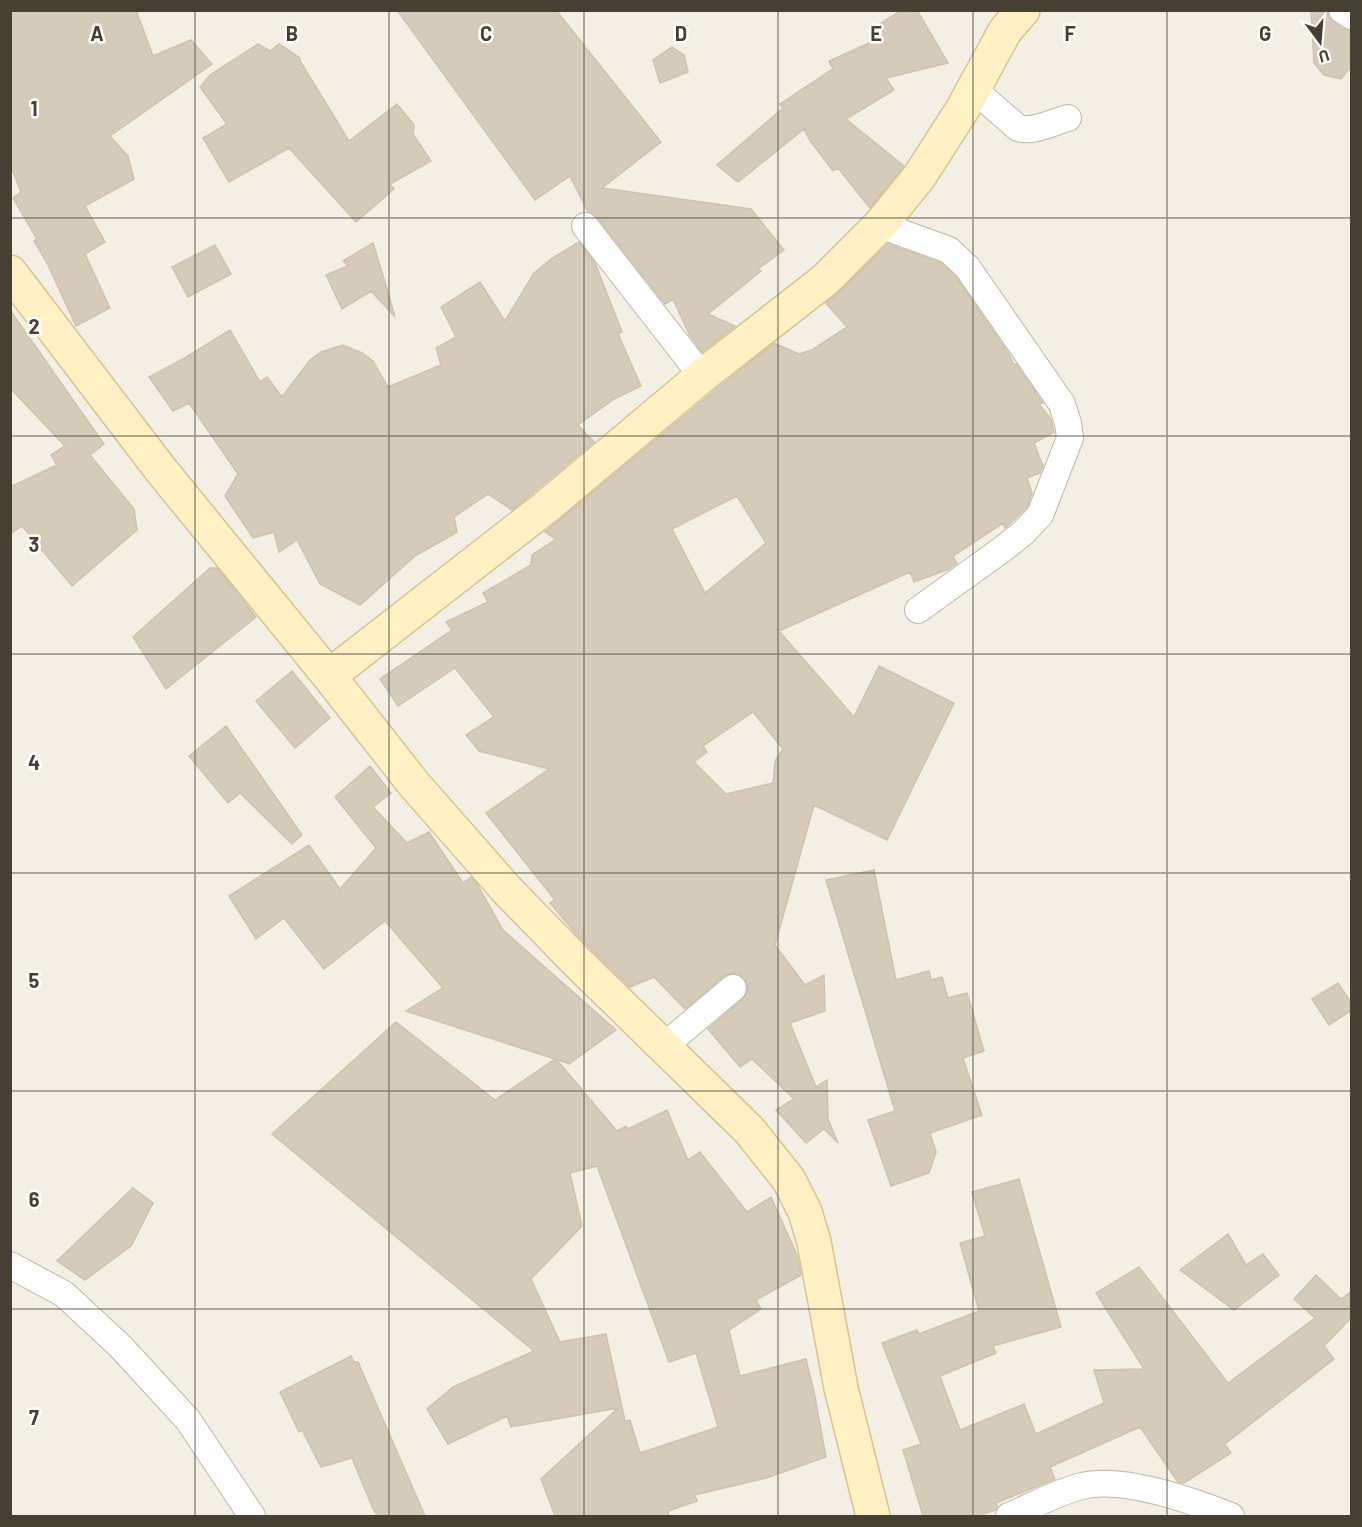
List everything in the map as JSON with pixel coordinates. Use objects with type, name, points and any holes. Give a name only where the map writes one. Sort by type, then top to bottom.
[{"type":"street","points":[[329,676],[546,507],[702,376],[825,279],[880,225],[919,177],[973,89],[1005,31],[1023,10]]},
{"type":"street","points":[[1342,10],[1352,16]]},
{"type":"street","points":[[973,89],[1023,130],[1068,118]]},
{"type":"street","points":[[880,225],[949,250],[967,267],[1062,404],[1070,438],[1040,515],[1023,533],[1000,551],[918,610]]},
{"type":"street","points":[[585,226],[702,376]]},
{"type":"street","points":[[10,272],[161,470],[413,783],[506,889],[663,1047],[750,1130],[789,1180],[805,1212],[814,1242],[841,1388],[873,1516]]},
{"type":"street","points":[[663,1047],[733,988]]},
{"type":"street","points":[[10,1265],[64,1294],[121,1347],[188,1419],[252,1516]]},
{"type":"street","points":[[1009,1516],[1081,1486],[1092,1484],[1120,1484],[1164,1494],[1231,1516]]},
{"type":"building","points":[[10,10],[136,10],[153,56],[191,40],[212,64],[110,136],[128,156],[134,179],[85,206],[105,242],[85,254],[110,308],[76,326],[47,263],[34,241],[37,239],[13,198],[21,192],[10,164]]},
{"type":"building","points":[[397,10],[556,10],[661,142],[602,188],[751,209],[784,250],[758,269],[761,271],[708,314],[735,326],[702,352],[689,334],[673,299],[665,304],[597,217],[588,212],[570,176],[535,200]]},
{"type":"building","points":[[902,10],[917,10],[948,63],[886,78],[894,90],[846,119],[904,166],[870,208],[838,168],[833,171],[804,129],[738,182],[717,165],[783,108],[780,104],[833,69],[829,61],[880,38],[873,28]]},
{"type":"building","points":[[1311,10],[1327,10],[1334,22],[1352,31],[1352,65],[1341,79],[1324,75],[1314,63]]},
{"type":"building","points":[[258,44],[270,51],[279,44],[300,58],[349,141],[397,104],[414,125],[413,134],[431,161],[390,184],[394,189],[356,222],[289,148],[229,182],[203,138],[227,124],[200,87],[210,75]]},
{"type":"building","points":[[672,47],[684,55],[688,72],[660,83],[653,60]]},
{"type":"building","points":[[579,242],[595,263],[622,332],[618,334],[641,386],[614,399],[578,425],[594,442],[512,510],[488,494],[454,517],[457,532],[415,556],[360,605],[320,584],[297,540],[279,552],[274,532],[253,538],[225,496],[238,474],[189,403],[173,411],[149,377],[230,330],[260,382],[267,377],[282,397],[310,360],[321,352],[343,345],[362,353],[373,361],[388,387],[441,365],[436,348],[456,337],[441,307],[480,282],[505,321],[534,273],[551,259]]},
{"type":"building","points":[[373,243],[395,317],[371,291],[342,309],[326,275],[348,266],[343,261]]},
{"type":"building","points":[[888,244],[941,263],[956,277],[1009,354],[1014,365],[1016,364],[1043,403],[1039,404],[1051,419],[1054,432],[1034,443],[1043,466],[1040,473],[1027,478],[1032,493],[1027,507],[1005,528],[1003,523],[953,556],[957,563],[949,569],[914,582],[910,572],[779,631],[854,717],[879,666],[954,703],[887,840],[814,805],[775,945],[805,985],[824,975],[825,1011],[790,1023],[816,1087],[827,1080],[828,1119],[838,1143],[824,1129],[806,1143],[776,1110],[794,1099],[752,1059],[740,1067],[708,1029],[743,999],[748,986],[744,978],[739,974],[731,973],[724,976],[685,1009],[654,977],[630,987],[576,934],[550,903],[555,900],[486,813],[549,769],[479,751],[466,735],[494,717],[455,668],[398,706],[380,679],[452,630],[446,622],[488,602],[483,593],[531,565],[532,555],[556,539],[545,532],[774,343],[799,354],[812,350],[847,327],[826,303]],"holes":[[[737,496],[766,543],[705,593],[672,529]],[[753,712],[783,749],[775,761],[773,783],[726,794],[694,762],[707,752],[703,746]]]},
{"type":"building","points":[[215,245],[231,274],[188,297],[172,267]]},
{"type":"building","points":[[10,310],[104,444],[90,455],[134,509],[137,530],[72,586],[22,526],[10,534],[10,487],[57,465],[51,455],[65,446],[10,388]]},
{"type":"building","points":[[210,568],[217,568],[256,617],[166,689],[133,637]]},
{"type":"building","points":[[292,671],[330,718],[295,748],[256,701]]},
{"type":"building","points":[[226,726],[302,835],[292,844],[240,793],[228,803],[189,756]]},
{"type":"building","points":[[370,766],[391,793],[373,807],[407,843],[429,832],[463,883],[471,877],[477,884],[503,930],[616,1030],[569,1064],[556,1059],[617,1131],[626,1126],[628,1129],[667,1110],[688,1160],[700,1152],[747,1212],[771,1197],[797,1255],[801,1275],[756,1300],[761,1309],[729,1330],[740,1376],[806,1359],[826,1457],[766,1478],[695,1495],[697,1501],[668,1511],[669,1516],[555,1516],[541,1479],[618,1408],[511,1427],[507,1416],[448,1444],[427,1409],[453,1387],[534,1351],[272,1134],[396,1022],[495,1100],[555,1059],[406,1011],[443,988],[385,921],[324,969],[284,918],[256,939],[229,896],[309,845],[340,889],[376,848],[335,797]],"holes":[[[597,1166],[669,1362],[696,1353],[718,1427],[640,1453],[630,1420],[625,1421],[606,1334],[560,1342],[531,1279],[582,1226],[570,1173]]]},
{"type":"building","points":[[874,870],[896,980],[929,971],[931,980],[942,977],[948,998],[967,993],[984,1051],[963,1058],[982,1115],[930,1133],[936,1152],[929,1173],[891,1186],[868,1120],[895,1111],[826,880]]},
{"type":"building","points":[[1338,983],[1352,1004],[1352,1010],[1329,1025],[1312,999]]},
{"type":"building","points":[[1019,1179],[1061,1327],[993,1346],[996,1353],[940,1376],[960,1430],[1024,1404],[1036,1434],[1104,1403],[1094,1370],[1144,1369],[1096,1293],[1139,1267],[1228,1383],[1315,1318],[1294,1299],[1316,1275],[1341,1299],[1352,1291],[1352,1317],[1324,1346],[1334,1359],[1225,1444],[1231,1453],[1184,1483],[1178,1482],[1140,1427],[1050,1467],[1055,1479],[996,1503],[996,1510],[977,1516],[923,1516],[903,1450],[921,1444],[882,1343],[917,1330],[919,1334],[979,1311],[960,1243],[985,1236],[972,1192]]},
{"type":"building","points":[[133,1188],[153,1203],[131,1246],[85,1280],[57,1261]]},
{"type":"building","points":[[1228,1234],[1246,1265],[1263,1254],[1279,1275],[1234,1310],[1180,1270]]},
{"type":"building","points":[[351,1356],[354,1362],[358,1362],[425,1516],[378,1516],[352,1458],[321,1467],[302,1430],[299,1432],[280,1392]]}]
